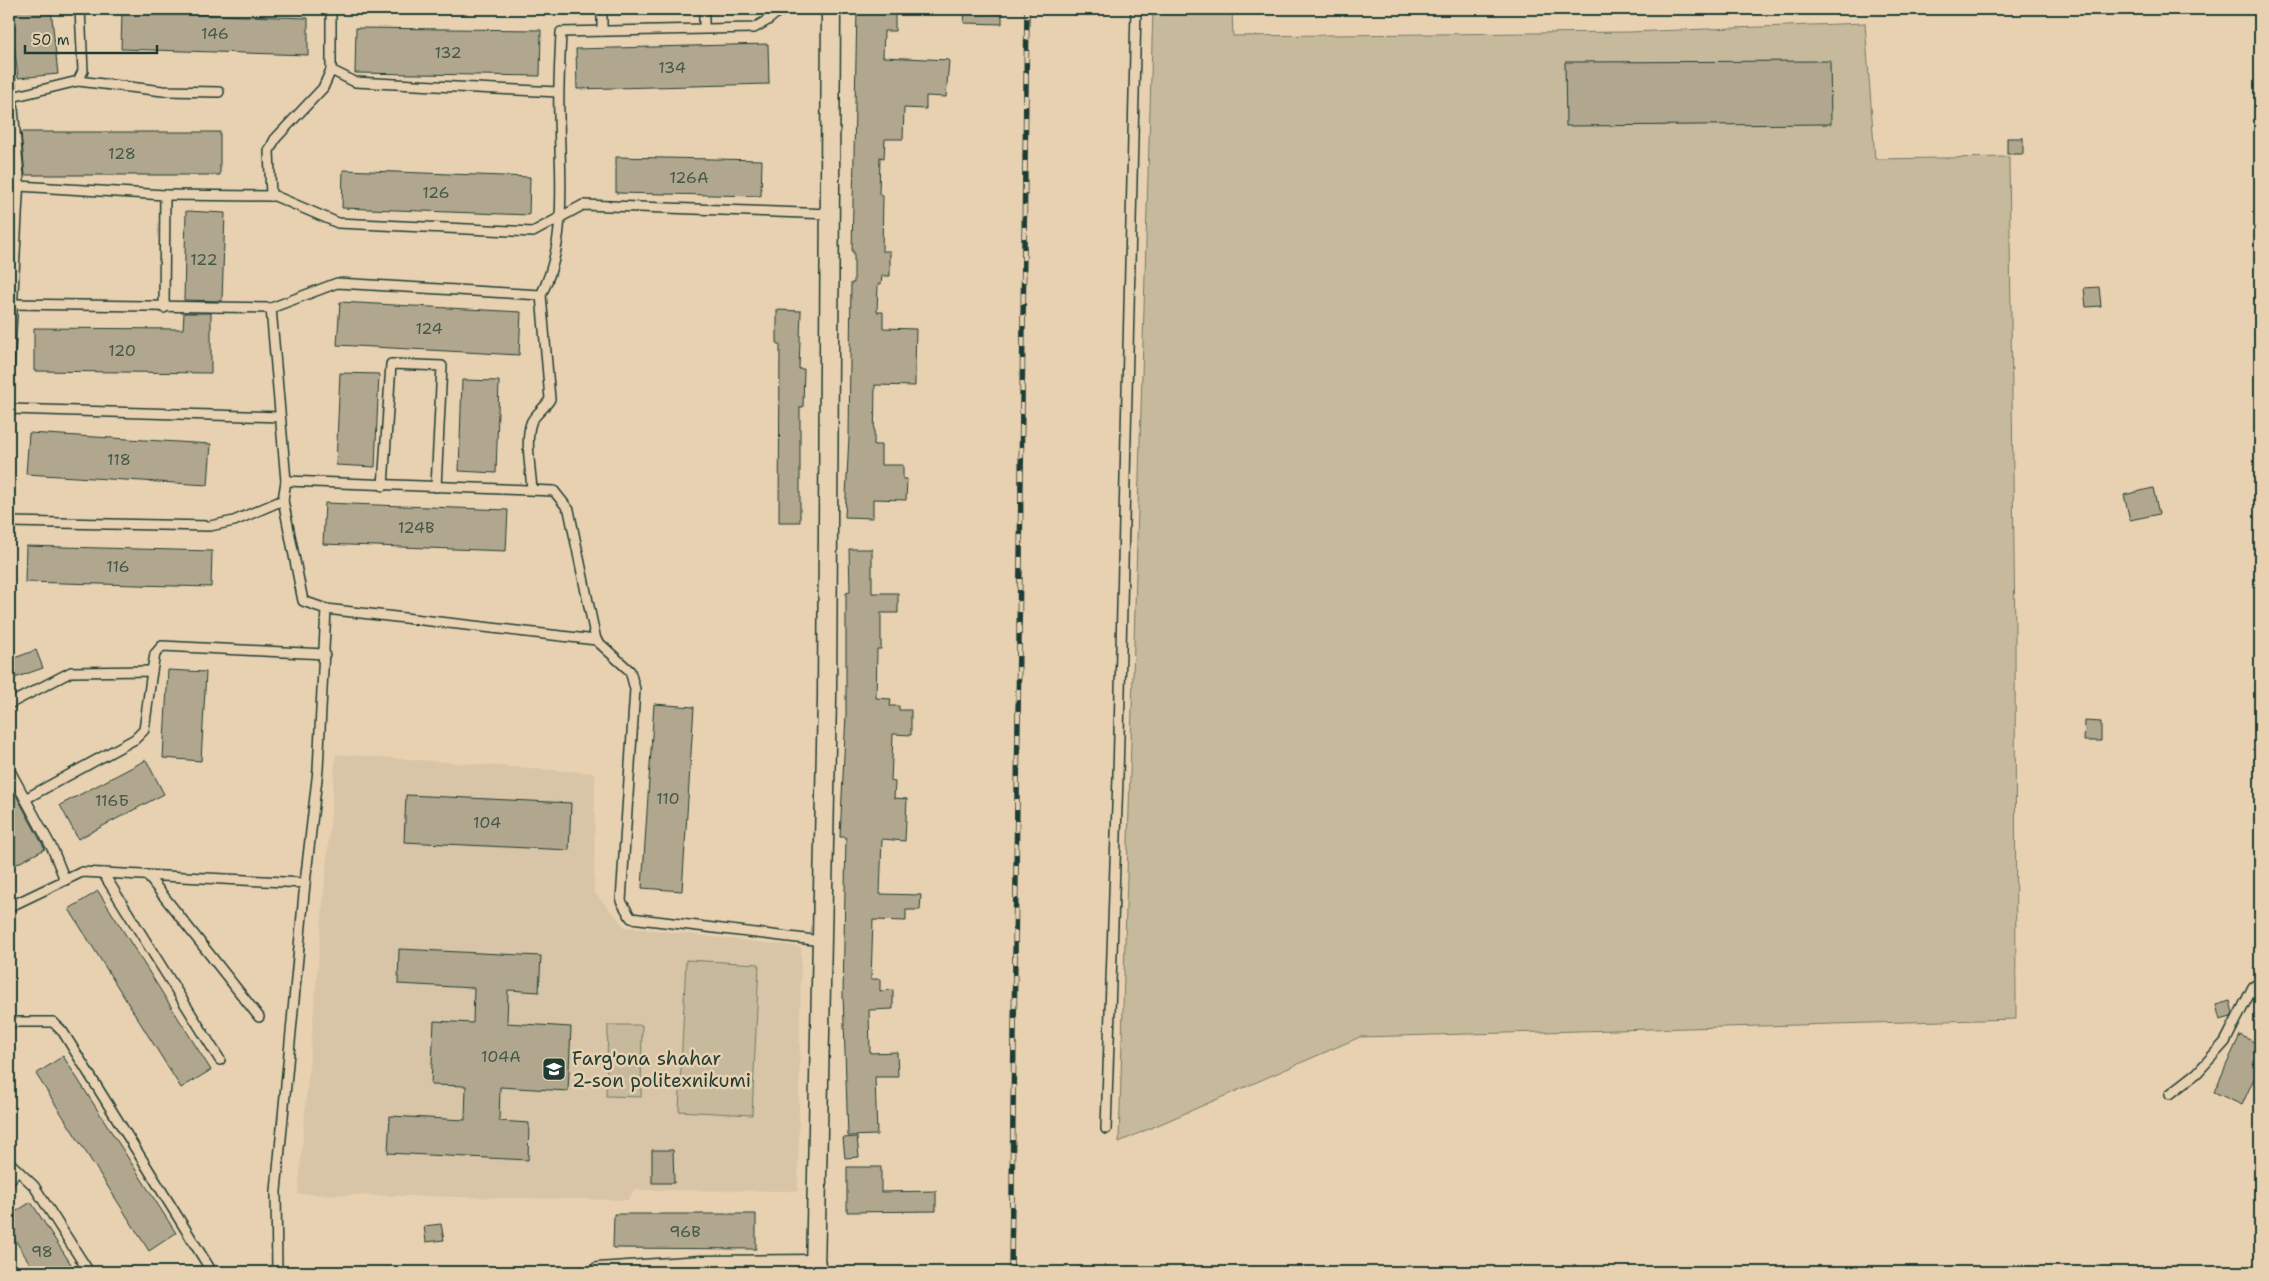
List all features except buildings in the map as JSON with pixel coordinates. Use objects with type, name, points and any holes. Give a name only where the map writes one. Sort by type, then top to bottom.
[{"type":"street","points":[[598,1272],[815,1268],[827,698],[831,9]]},
{"type":"lane","points":[[78,81],[83,71],[80,9]]},
{"type":"lane","points":[[271,196],[269,151],[275,139],[323,88],[331,70],[331,9]]},
{"type":"lane","points":[[602,9],[602,31]]},
{"type":"lane","points":[[704,9],[704,28]]},
{"type":"lane","points":[[532,490],[529,431],[532,421],[544,410],[550,399],[541,295],[549,280],[561,217],[558,92],[561,32],[754,28],[768,20],[781,9]]},
{"type":"lane","points":[[1106,1129],[1117,786],[1136,9]]},
{"type":"lane","points":[[9,70],[19,181],[9,370]]},
{"type":"lane","points":[[331,70],[355,82],[558,92]]},
{"type":"lane","points":[[12,98],[78,81],[163,91],[219,92]]},
{"type":"lane","points":[[9,175],[19,181],[165,195],[276,196],[338,223],[533,232],[583,205],[830,214]]},
{"type":"lane","points":[[164,308],[165,195]]},
{"type":"lane","points":[[12,304],[164,308],[272,308],[337,283],[541,295]]},
{"type":"lane","points":[[272,308],[286,481],[283,500],[302,600],[326,609],[596,640]]},
{"type":"lane","points":[[383,486],[391,364],[442,366],[436,487]]},
{"type":"lane","points":[[9,409],[280,417]]},
{"type":"lane","points":[[286,481],[554,491],[568,510],[596,640],[630,671],[635,689],[621,901],[631,918],[822,941]]},
{"type":"lane","points":[[9,522],[210,526],[234,521],[283,500]]},
{"type":"lane","points":[[278,1272],[276,1191],[305,883],[318,770],[326,609]]},
{"type":"lane","points":[[25,799],[135,739],[144,730],[155,654],[162,646],[324,654]]},
{"type":"lane","points":[[9,704],[71,672],[152,671]]},
{"type":"lane","points":[[9,769],[53,850],[65,880]]},
{"type":"lane","points":[[9,907],[82,872],[305,883]]},
{"type":"lane","points":[[103,873],[220,1060]]},
{"type":"lane","points":[[147,875],[259,1017]]},
{"type":"lane","points":[[2170,1094],[2197,1073],[2225,1042],[2253,987],[2260,982]]},
{"type":"lane","points":[[9,1022],[53,1022],[63,1032],[212,1272]]},
{"type":"lane","points":[[9,1162],[34,1186],[88,1272]]},
{"type":"lane","points":[[9,1182],[17,1170]]},
{"type":"shaded area","points":[[1153,9],[1232,9],[1233,36],[1629,32],[1865,23],[1875,159],[2009,157],[2015,632],[2016,1019],[1360,1037],[1119,1142]]},
{"type":"shaded area","name":"Farg'ona shahar 2-son politexnikumi","points":[[336,754],[595,773],[594,892],[625,927],[801,947],[798,1191],[634,1190],[628,1200],[298,1194]]},
{"type":"shaded area","points":[[686,960],[759,964],[752,1115],[679,1111]]},
{"type":"shaded area","points":[[608,1025],[642,1025],[641,1097],[606,1096]]},
{"type":"railway","points":[[1011,1272],[1027,9]]},
{"type":"place","name":"Farg'ona shahar 2-son politexnikumi","points":[[554,1069]]}]
